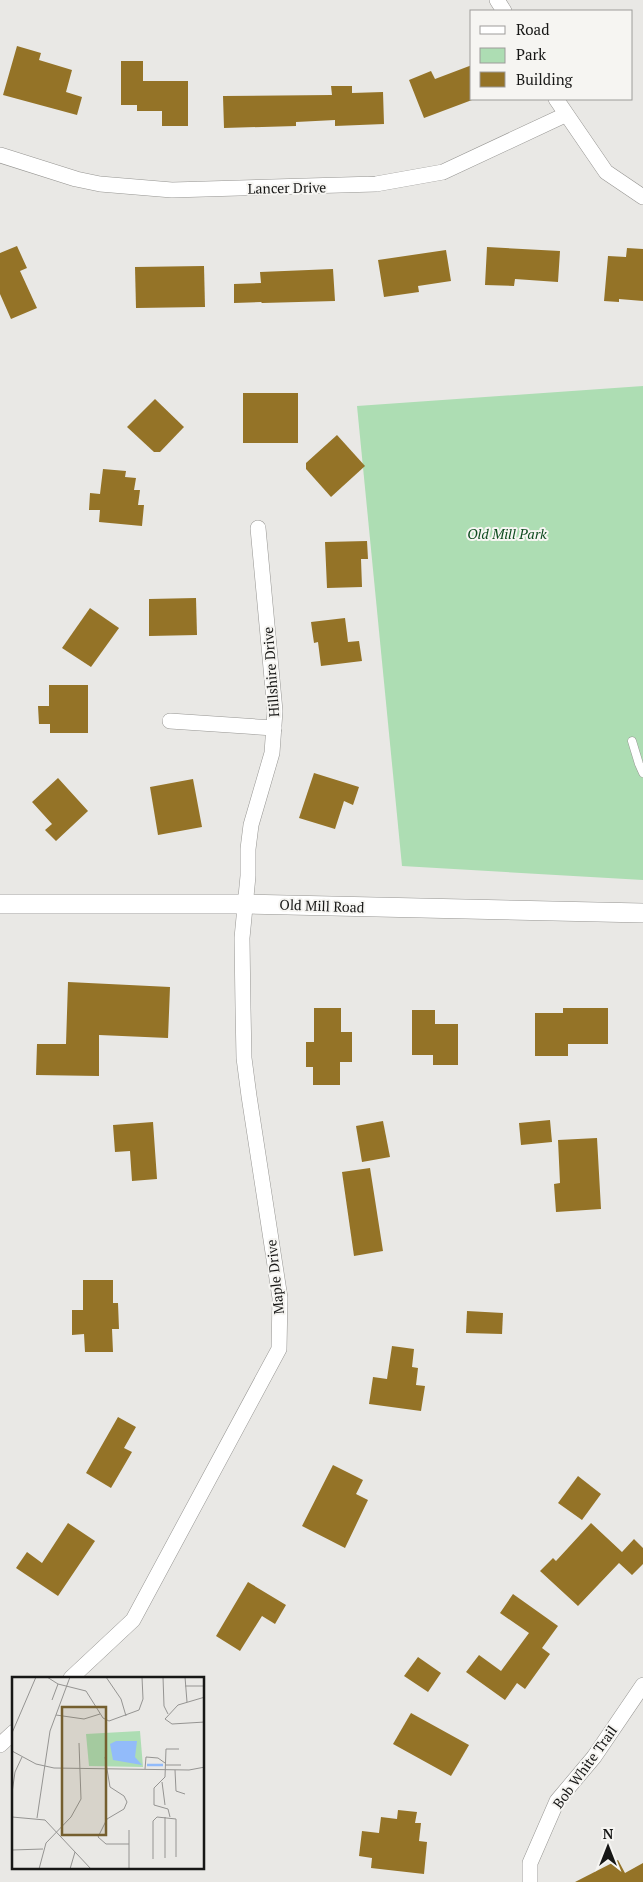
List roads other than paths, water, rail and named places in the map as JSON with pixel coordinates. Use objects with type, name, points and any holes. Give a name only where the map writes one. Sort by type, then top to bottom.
[{"type":"street","points":[[557,100],[565,115],[606,172],[643,197]]},
{"type":"street","name":"Lancer Drive","points":[[0,155],[76,179],[100,184],[172,190],[376,184],[443,172],[565,115]]},
{"type":"street","name":"Hillshire Drive","points":[[246,904],[251,825],[272,753],[275,711],[258,528]]},
{"type":"street","points":[[170,721],[274,728]]},
{"type":"street","name":"Old Mill Road","points":[[0,904],[246,904],[643,913]]},
{"type":"street","name":"Maple Drive","points":[[73,1677],[133,1620],[280,1349],[280,1298],[248,1096],[244,1058],[242,938],[246,904]]},
{"type":"street","name":"Bob White Trail","points":[[530,1882],[530,1862],[557,1800],[594,1757],[643,1685]]},
{"type":"street","points":[[0,1745],[12,1734]]},
{"type":"lane","points":[[632,741],[643,773]]},
{"type":"park label","name":"Old Mill Park","points":[[507,534]]}]
